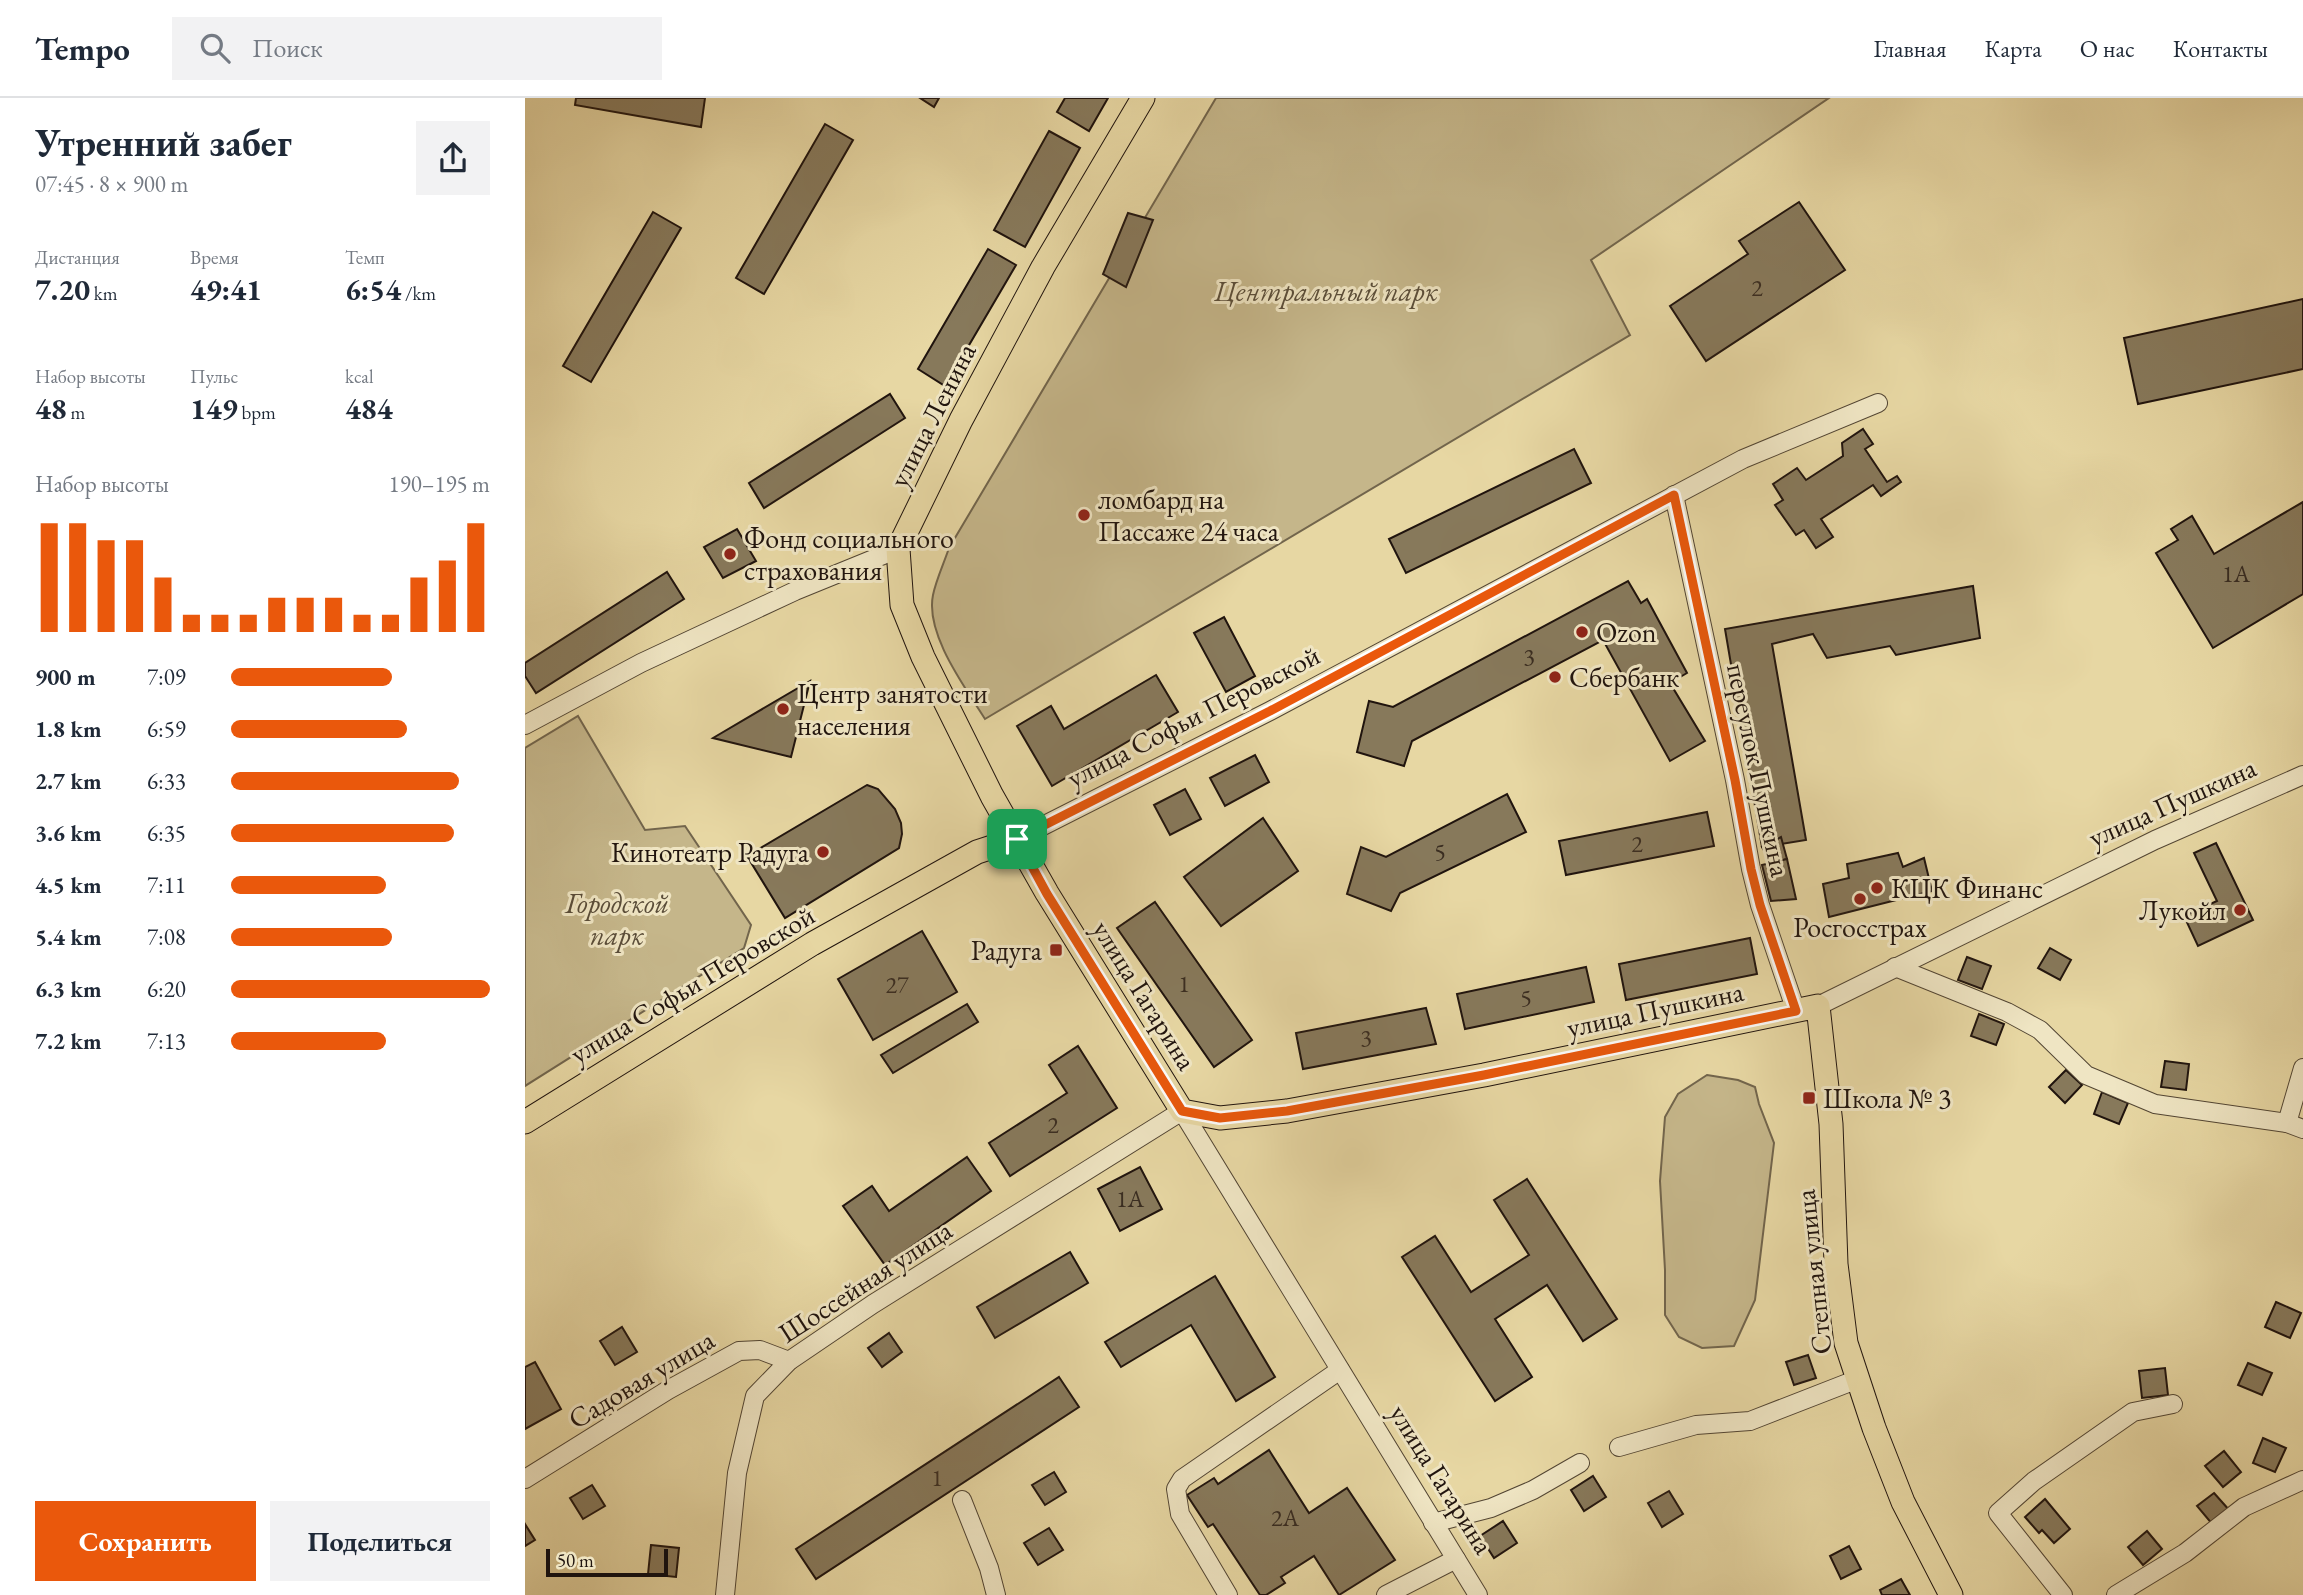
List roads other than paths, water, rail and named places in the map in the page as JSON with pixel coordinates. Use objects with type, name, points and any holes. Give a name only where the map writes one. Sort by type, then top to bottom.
[{"type":"main road","name":"улица Ленина","points":[[898,549],[961,420],[1043,267],[1143,98]]},
{"type":"main road","name":"улица Гагарина","points":[[898,549],[902,605],[992,796],[1047,894],[1182,1111]]},
{"type":"main road","name":"улица Софьи Перовской","points":[[525,1122],[813,944],[977,852],[1017,839]]},
{"type":"main road","name":"улица Пушкина","points":[[1182,1111],[1220,1118],[1287,1111],[1484,1075],[1807,1009]]},
{"type":"main road","name":"Степная улица","points":[[1807,1009],[1831,1124],[1836,1264],[1846,1343],[1903,1502],[1951,1595]]},
{"type":"street","name":"улица Софьи Перовской","points":[[1017,839],[1270,711],[1743,458],[1878,403]]},
{"type":"street","name":"переулок Пушкина","points":[[1674,495],[1760,905],[1807,1009]]},
{"type":"street","points":[[525,725],[641,663],[795,591],[898,549]]},
{"type":"street","name":"улица Пушкина","points":[[1807,1009],[2155,840],[2303,775]]},
{"type":"street","points":[[1895,967],[2007,1012],[2040,1030],[2086,1075],[2155,1104],[2295,1126],[2303,1068]]},
{"type":"street","name":"Шоссейная улица","points":[[725,1595],[737,1473],[755,1396],[789,1361],[873,1304],[1182,1111]]},
{"type":"street","name":"улица Гагарина","points":[[1182,1111],[1478,1595]]},
{"type":"street","name":"Садовая улица","points":[[525,1479],[668,1390],[739,1351],[760,1350],[789,1361]]},
{"type":"street","points":[[1228,1595],[1180,1514],[1176,1489],[1182,1479],[1341,1370]]},
{"type":"street","points":[[1619,1447],[1696,1424],[1750,1421],[1858,1379]]},
{"type":"street","points":[[2063,1595],[1998,1513],[2035,1481],[2133,1412],[2173,1404]]},
{"type":"street","points":[[1433,1522],[1491,1507],[1532,1490],[1580,1463]]},
{"type":"street","points":[[2116,1595],[2185,1553],[2244,1507],[2303,1480]]},
{"type":"street","points":[[962,1500],[989,1568],[996,1595]]},
{"type":"street","points":[[1386,1595],[1456,1559]]},
{"type":"place","name":"ломбард на Пассаже 24 часа","points":[[1084,515]]},
{"type":"place","name":"Фонд социального страхования","points":[[730,554]]},
{"type":"place","name":"Ozon","points":[[1582,632]]},
{"type":"place","name":"Сбербанк","points":[[1555,677]]},
{"type":"place","name":"Центр занятости населения","points":[[783,709]]},
{"type":"place","name":"Кинотеатр Радуга","points":[[823,852]]},
{"type":"place","name":"КЦК Финанс","points":[[1877,888]]},
{"type":"place","name":"Росгосстрах","points":[[1860,899]]},
{"type":"place","name":"Лукойл","points":[[2240,910]]},
{"type":"place","name":"Радуга","points":[[1056,950]]},
{"type":"place","name":"Школа № 3","points":[[1809,1098]]},
{"type":"park label","name":"Центральный парк","points":[[1326,291]]},
{"type":"park label","name":"Городской парк","points":[[617,919]]}]
